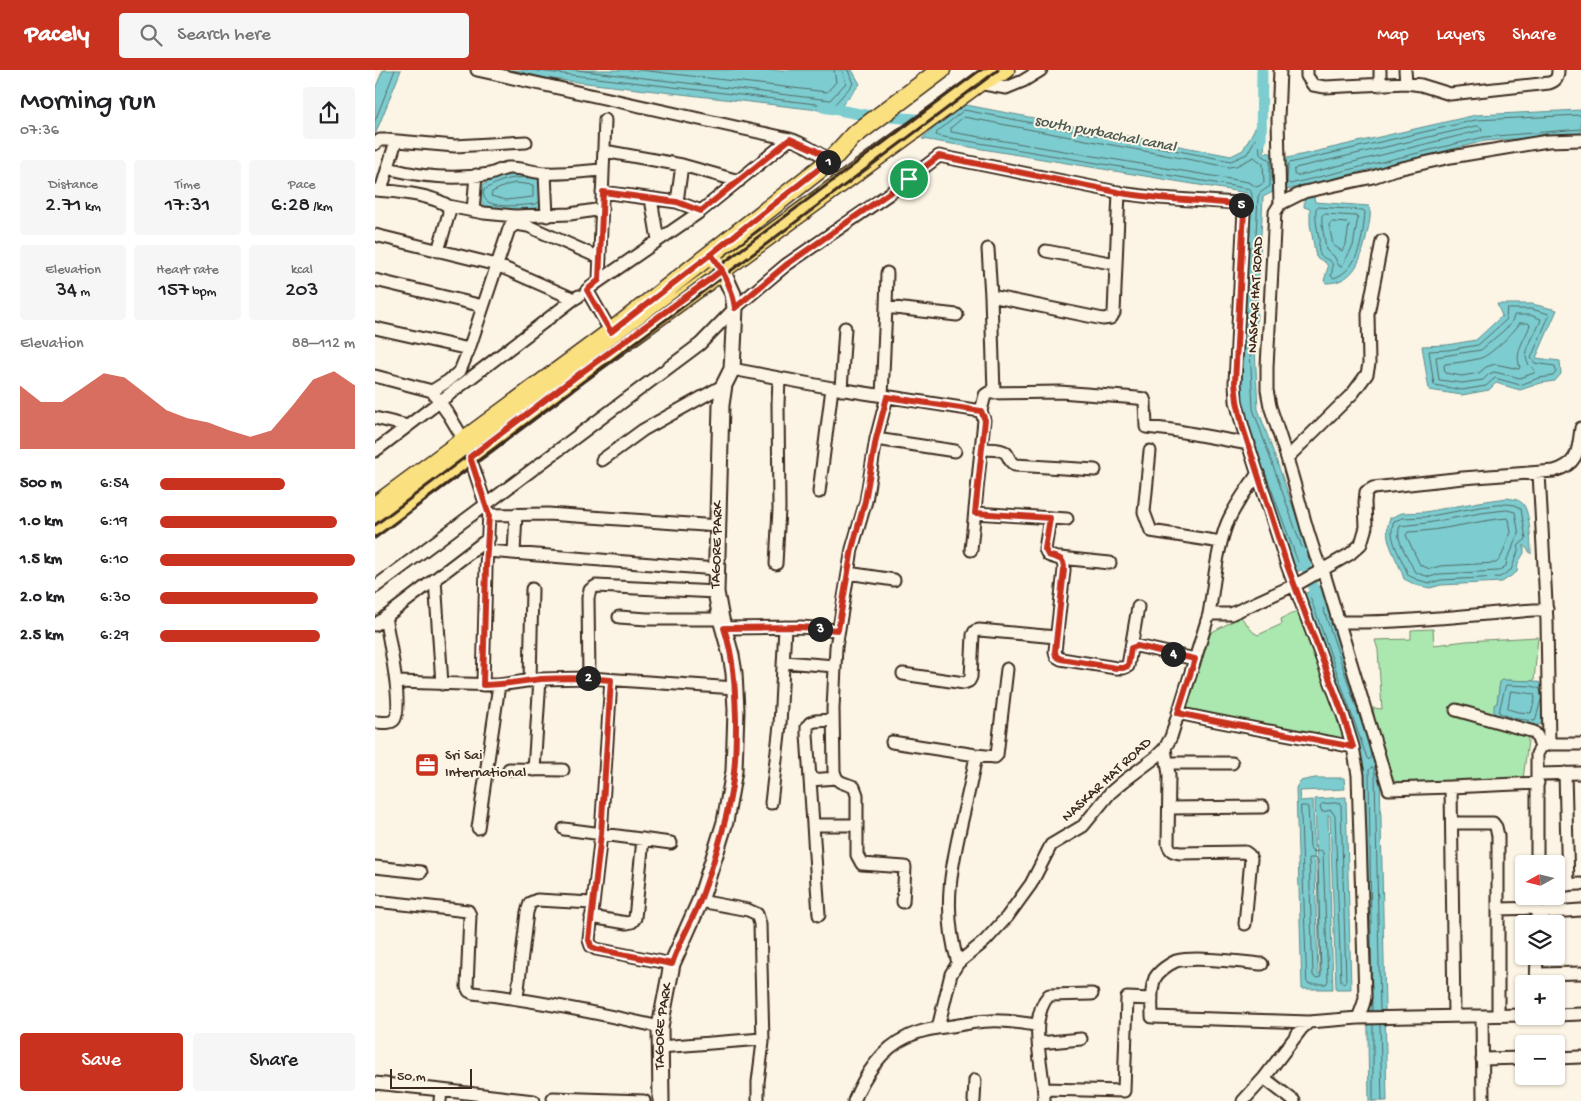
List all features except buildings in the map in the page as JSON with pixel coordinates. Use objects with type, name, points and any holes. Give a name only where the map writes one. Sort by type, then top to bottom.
[{"type":"main road","points":[[375,526],[611,332],[830,160],[853,136],[941,70]]},
{"type":"main road","points":[[375,506],[467,449],[578,375],[978,83],[1005,70]]},
{"type":"street","points":[[477,70],[795,141],[815,150],[830,160]]},
{"type":"street","points":[[978,83],[1006,88],[1023,81],[1041,70]]},
{"type":"street","name":"NASKAR HAT ROAD","points":[[1280,70],[1278,119],[1280,204],[1275,212],[1274,230],[1267,383],[1270,406],[1320,572],[1338,622],[1389,788],[1451,787]]},
{"type":"street","points":[[1307,70],[1307,76],[1313,84],[1325,87],[1406,83],[1421,85],[1441,92],[1463,93],[1549,83],[1555,81],[1558,76],[1558,70]]},
{"type":"street","points":[[1380,70],[1380,85]]},
{"type":"street","points":[[1405,70],[1406,83]]},
{"type":"street","points":[[599,280],[605,120]]},
{"type":"street","points":[[375,144],[380,140],[455,146],[526,142]]},
{"type":"street","points":[[1280,204],[1304,192],[1451,157],[1548,141],[1581,140]]},
{"type":"street","points":[[396,141],[388,168],[378,190],[416,196],[443,202],[448,206],[473,211],[515,216],[547,216],[602,210]]},
{"type":"street","points":[[375,451],[599,280],[701,211],[795,141]]},
{"type":"street","points":[[604,151],[682,165],[739,181]]},
{"type":"street","points":[[375,586],[488,510],[700,344],[735,308],[786,265],[889,194],[939,156],[1119,192],[1243,206],[1235,383],[1239,414],[1353,747],[1359,799],[1365,997],[1364,1005],[1361,1009],[1362,1018]]},
{"type":"street","points":[[677,202],[682,165]]},
{"type":"street","points":[[388,168],[428,176],[459,177],[491,174],[508,168],[525,169],[545,174],[603,170]]},
{"type":"street","points":[[545,174],[547,216]]},
{"type":"street","points":[[473,211],[476,175]]},
{"type":"street","points":[[603,192],[677,202],[701,211]]},
{"type":"street","points":[[991,296],[1103,319],[1111,318],[1114,313],[1119,192]]},
{"type":"street","points":[[651,198],[658,240]]},
{"type":"street","points":[[438,251],[449,213],[448,206]]},
{"type":"street","points":[[432,391],[449,381],[460,371],[515,216]]},
{"type":"street","points":[[509,229],[516,224],[528,226],[600,258]]},
{"type":"street","points":[[375,235],[497,266],[574,299]]},
{"type":"street","points":[[1287,458],[1353,393],[1367,374],[1369,364],[1368,314],[1382,240]]},
{"type":"street","points":[[988,249],[994,393]]},
{"type":"street","points":[[1046,251],[1116,264]]},
{"type":"street","name":"TAGORE PARK","points":[[661,1101],[660,1027],[672,964],[700,901],[722,831],[732,790],[736,751],[735,688],[731,655],[716,592],[721,405],[724,385],[732,369],[735,308],[726,267],[711,254]]},
{"type":"street","points":[[887,273],[884,396],[865,501],[852,549],[838,630],[833,720],[834,771],[836,778],[840,782],[855,787],[857,795],[857,855],[862,864],[905,867],[903,902]]},
{"type":"street","points":[[375,280],[483,306]]},
{"type":"street","points":[[587,290],[611,332]]},
{"type":"street","points":[[886,307],[957,315]]},
{"type":"street","points":[[375,328],[469,349]]},
{"type":"street","points":[[819,492],[845,328]]},
{"type":"street","points":[[732,369],[836,389],[981,411]]},
{"type":"street","points":[[375,376],[432,391],[467,449],[488,510],[489,538],[483,685]]},
{"type":"street","points":[[776,564],[779,509],[777,404],[779,378]]},
{"type":"street","points":[[603,460],[643,430],[724,385]]},
{"type":"street","points":[[971,550],[985,420],[981,411],[985,395],[988,393],[1081,393],[1143,399],[1146,427],[1249,444]]},
{"type":"street","points":[[375,418],[408,426]]},
{"type":"street","points":[[1209,614],[1231,614],[1320,572],[1350,554],[1361,544],[1366,527],[1366,492],[1373,488],[1463,478],[1539,473],[1565,468],[1571,463],[1577,451],[1581,428]]},
{"type":"street","points":[[876,439],[955,451]]},
{"type":"street","points":[[981,449],[1001,450],[1005,453],[1010,463],[1015,465],[1095,470]]},
{"type":"street","points":[[1151,451],[1144,512],[1151,532],[1221,542]]},
{"type":"street","name":"NASKAR HAT ROAD","points":[[937,1028],[951,974],[958,963],[985,941],[1007,917],[1031,884],[1051,845],[1083,826],[1110,794],[1165,748],[1171,737],[1209,614],[1221,542],[1226,525],[1232,511],[1258,473]]},
{"type":"street","points":[[1537,855],[1537,754],[1545,745],[1547,609],[1539,473]]},
{"type":"street","points":[[488,510],[515,514],[548,514],[718,526]]},
{"type":"street","points":[[975,513],[1067,519]]},
{"type":"street","points":[[514,553],[515,514]]},
{"type":"street","points":[[1050,518],[1045,549],[1048,555],[1060,558],[1110,562]]},
{"type":"street","points":[[375,625],[489,538]]},
{"type":"street","points":[[487,551],[716,569]]},
{"type":"street","points":[[1060,558],[1064,563],[1064,570],[1056,656],[1061,659],[1116,668],[1128,666],[1138,607]]},
{"type":"street","points":[[848,573],[894,580]]},
{"type":"street","points":[[435,579],[442,684]]},
{"type":"street","points":[[589,678],[588,598],[590,590],[596,586],[716,592]]},
{"type":"street","points":[[532,589],[535,680],[534,770]]},
{"type":"street","points":[[1338,622],[1374,622],[1547,609]]},
{"type":"street","points":[[375,722],[391,722],[395,720],[397,715],[396,682],[385,617]]},
{"type":"street","points":[[619,617],[838,630]]},
{"type":"street","points":[[771,803],[779,735],[785,627]]},
{"type":"street","points":[[903,674],[964,683],[969,681],[971,677],[973,635],[975,631],[979,630],[1057,637]]},
{"type":"street","points":[[1131,648],[1137,646],[1195,659]]},
{"type":"street","points":[[784,662],[835,666]]},
{"type":"street","points":[[892,742],[995,757],[997,755],[1007,669]]},
{"type":"street","points":[[396,682],[499,685],[535,680],[589,678],[735,688]]},
{"type":"street","points":[[611,680],[601,834],[589,940],[591,946],[596,949],[672,964]]},
{"type":"street","points":[[478,828],[499,685]]},
{"type":"street","points":[[1457,710],[1534,732],[1545,745],[1581,744]]},
{"type":"street","points":[[1178,713],[1237,726],[1353,747]]},
{"type":"street","points":[[819,915],[807,727],[810,722],[815,720],[833,720]]},
{"type":"street","points":[[1165,748],[1169,776],[1168,844],[1170,849],[1173,852],[1245,852],[1249,854],[1251,859],[1245,924]]},
{"type":"street","points":[[958,963],[949,923],[949,887],[976,755]]},
{"type":"street","points":[[1168,763],[1231,763]]},
{"type":"street","points":[[509,769],[563,770]]},
{"type":"street","points":[[1565,773],[1568,885],[1581,884]]},
{"type":"street","points":[[1454,1016],[1453,823],[1451,787],[1538,778],[1565,773],[1581,773]]},
{"type":"street","points":[[810,780],[836,778]]},
{"type":"street","points":[[1169,808],[1263,807]]},
{"type":"street","points":[[1453,823],[1486,822],[1493,823],[1496,827],[1498,836],[1499,909],[1498,1015]]},
{"type":"street","points":[[813,825],[857,825]]},
{"type":"street","points":[[564,829],[671,843]]},
{"type":"street","points":[[591,917],[627,923],[632,922],[635,918],[643,839]]},
{"type":"street","points":[[375,867],[421,872]]},
{"type":"street","points":[[375,900],[468,911],[470,915],[467,987],[473,994],[517,998],[660,1027]]},
{"type":"street","points":[[517,998],[529,903],[537,900],[593,903]]},
{"type":"street","points":[[700,901],[748,910],[757,914],[761,924],[762,1039],[758,1101]]},
{"type":"street","points":[[1499,909],[1581,910]]},
{"type":"street","points":[[1263,964],[1191,959],[1168,964],[1156,976],[1152,988],[1152,1017],[1309,1022],[1362,1018],[1515,1015]]},
{"type":"street","points":[[1562,975],[1581,972]]},
{"type":"street","points":[[1044,1101],[1037,1025],[1044,1000],[1049,995],[1092,994]]},
{"type":"street","points":[[1044,1089],[1124,1090],[1127,998],[1152,999]]},
{"type":"street","points":[[1565,1015],[1581,1014],[1581,1025]]},
{"type":"street","points":[[1482,1016],[1483,1101]]},
{"type":"street","points":[[854,1101],[860,1086],[873,1067],[891,1046],[905,1037],[937,1028],[989,1021],[1037,1025]]},
{"type":"street","points":[[1243,1101],[1264,1078],[1302,1028],[1309,1022]]},
{"type":"street","points":[[660,1047],[762,1039]]},
{"type":"street","points":[[1039,1044],[1081,1039]]},
{"type":"street","points":[[1565,1058],[1581,1057]]},
{"type":"street","points":[[1482,1058],[1515,1058]]},
{"type":"street","points":[[1264,1078],[1294,1101]]},
{"type":"street","points":[[974,1101],[975,1080]]},
{"type":"street","points":[[375,1083],[441,1096],[534,1101]]},
{"type":"street","points":[[553,1098],[644,1101]]},
{"type":"green space","points":[[1297,611],[1346,740],[1183,710],[1208,634],[1241,617],[1253,632],[1258,635],[1282,624],[1281,619]]},
{"type":"green space","points":[[1433,629],[1434,645],[1466,641],[1538,637],[1534,681],[1503,680],[1500,682],[1497,703],[1494,705],[1527,725],[1528,741],[1523,779],[1383,784],[1373,708],[1382,709],[1378,650],[1375,640],[1411,639],[1411,630]]},
{"type":"water","points":[[383,70],[401,70],[375,135],[375,89]]},
{"type":"water","points":[[512,70],[852,70],[860,84],[836,112],[534,77]]},
{"type":"water","points":[[961,104],[1231,156],[1243,150],[1255,128],[1266,125],[1264,152],[1275,154],[1275,191],[1263,197],[1255,348],[1258,409],[1313,563],[1297,572],[1242,424],[1237,385],[1247,193],[922,139]]},
{"type":"water","points":[[1581,110],[1581,134],[1485,141],[1282,191],[1283,159],[1476,115]]},
{"type":"water","points":[[515,172],[541,174],[542,206],[538,209],[505,211],[489,208],[483,204],[478,196],[479,187],[503,174]]},
{"type":"water","points":[[1305,193],[1313,193],[1315,202],[1369,206],[1370,220],[1363,251],[1355,267],[1344,279],[1326,283],[1324,281],[1328,267],[1326,263],[1316,257],[1310,224],[1310,209],[1304,207]]},
{"type":"water","points":[[1497,304],[1532,304],[1557,310],[1536,358],[1560,361],[1561,374],[1555,381],[1541,383],[1520,390],[1496,383],[1489,390],[1462,395],[1429,390],[1422,346],[1447,345],[1476,340],[1502,316]]},
{"type":"water","points":[[1507,498],[1522,503],[1527,512],[1531,554],[1524,545],[1524,553],[1518,563],[1517,572],[1502,582],[1441,585],[1430,588],[1416,585],[1404,579],[1389,541],[1388,526],[1390,518],[1402,513],[1425,512]]},
{"type":"water","points":[[1321,586],[1373,742],[1380,774],[1387,1101],[1369,1101],[1364,767],[1304,594]]},
{"type":"water","points":[[1503,680],[1534,681],[1543,684],[1547,699],[1541,724],[1526,726],[1496,719],[1494,705],[1497,703],[1500,682]]},
{"type":"water","points":[[1315,778],[1344,778],[1345,789],[1299,791],[1300,801],[1313,800],[1318,974],[1320,974],[1315,799],[1346,797],[1351,989],[1336,989],[1330,816],[1328,815],[1333,989],[1302,989],[1296,788],[1300,781]]},
{"type":"waterway","points":[[1261,141],[1262,70]]},
{"type":"waterway","name":"south purbachal canal","points":[[823,107],[865,115],[928,120]]},
{"type":"waterway","points":[[1301,553],[1319,604]]},
{"type":"railway","points":[[375,525],[980,70]]},
{"type":"railway","points":[[375,538],[998,70]]},
{"type":"place","name":"Sri Sai International","points":[[427,765]]},
{"type":"route","points":[[909,179],[786,265],[735,308],[733,294],[722,270],[711,254],[611,332],[587,290],[599,280],[603,192],[677,202],[701,211],[790,139],[815,150],[830,160],[711,254],[722,270],[470,457],[487,504],[489,515],[483,685],[589,678],[611,680],[601,834],[589,940],[591,946],[596,949],[672,964],[676,951],[700,901],[725,822],[732,790],[736,751],[735,688],[731,655],[724,628],[801,627],[838,630],[852,549],[865,501],[876,439],[887,397],[981,411],[985,420],[975,513],[1050,518],[1045,549],[1048,555],[1060,558],[1064,563],[1056,656],[1061,659],[1123,668],[1128,666],[1131,648],[1137,646],[1195,659],[1178,713],[1237,726],[1353,747],[1343,715],[1287,565],[1243,428],[1237,401],[1235,383],[1243,206],[1220,202],[1127,194],[939,156],[909,179]]}]
